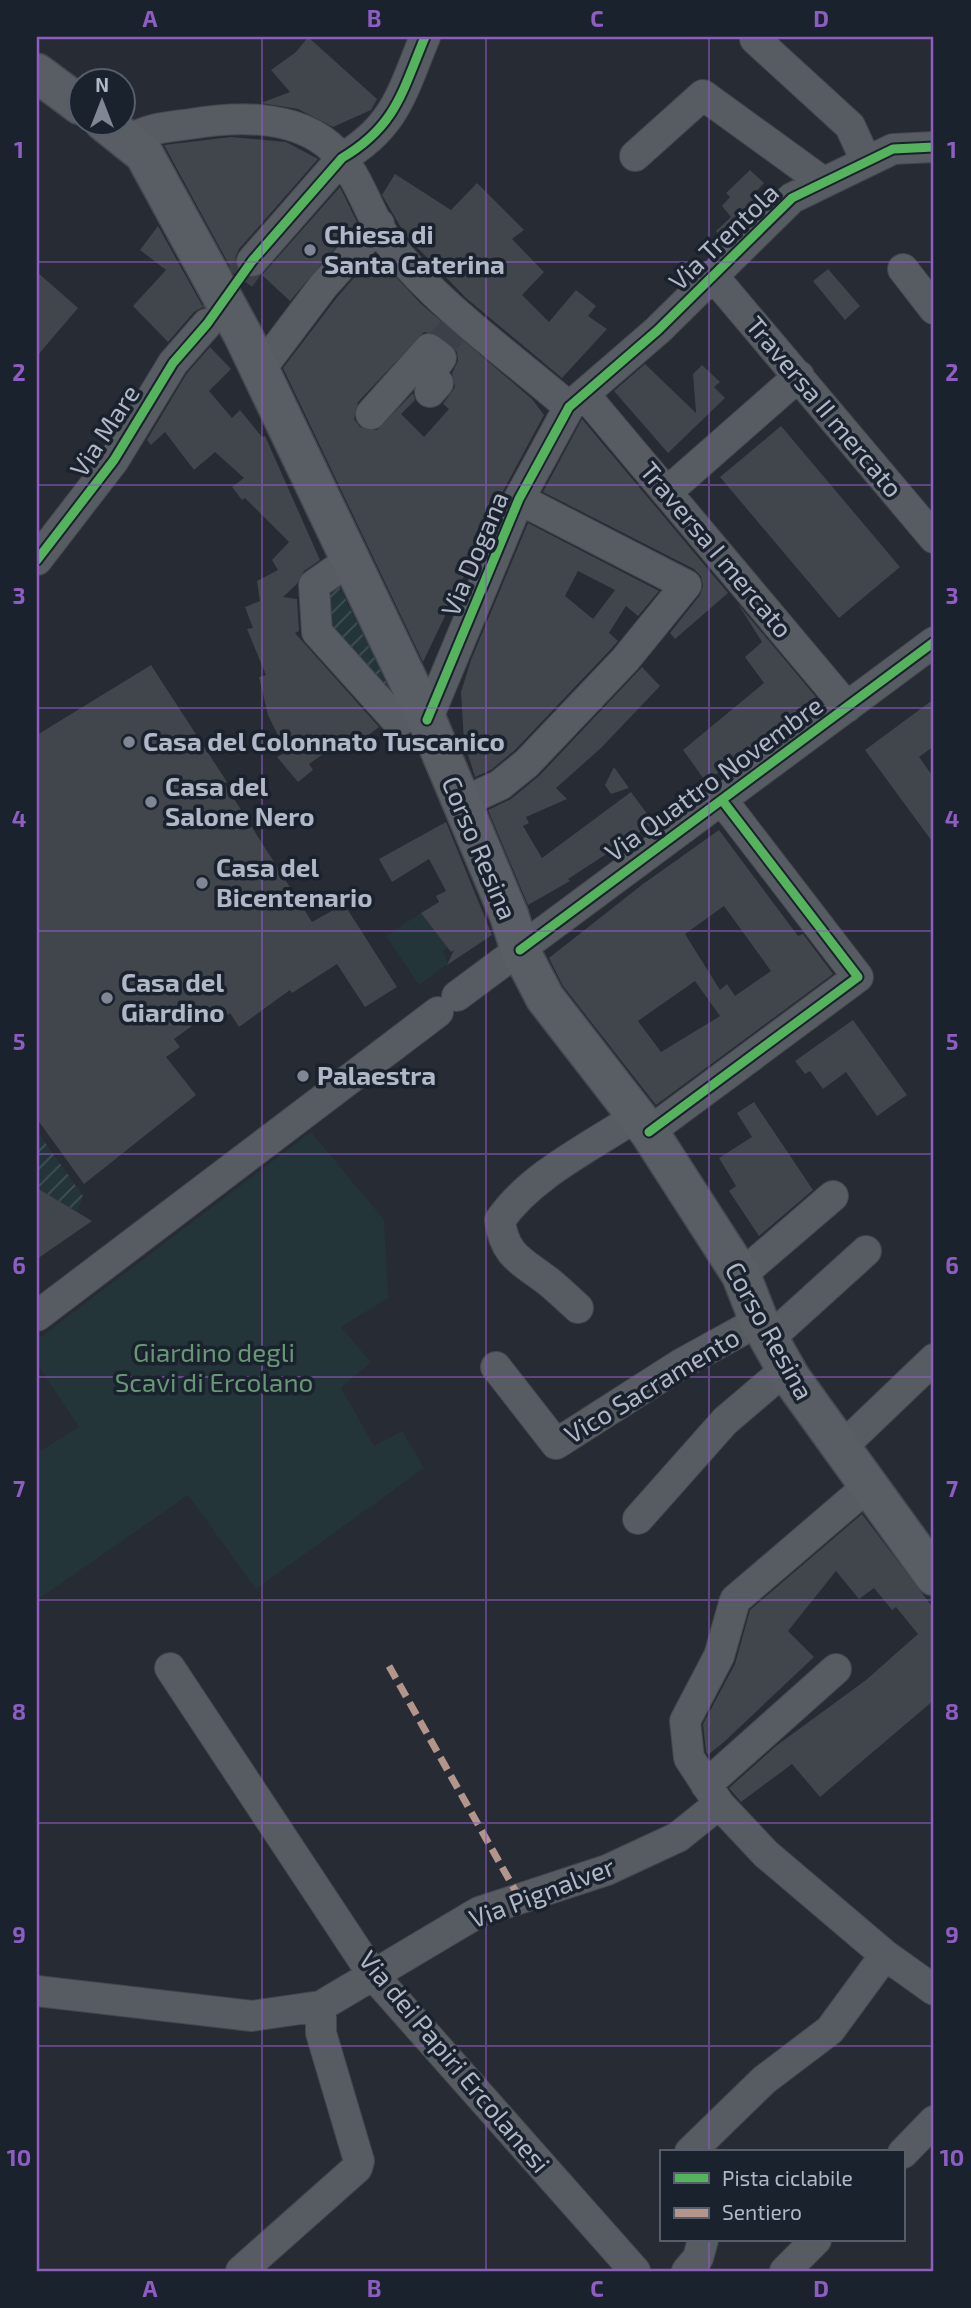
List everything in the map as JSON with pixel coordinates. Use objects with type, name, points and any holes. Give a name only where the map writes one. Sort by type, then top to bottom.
[{"type":"main road","points":[[37,73],[66,95]]},
{"type":"main road","name":"Corso Resina","points":[[123,136],[144,154],[260,370],[424,714],[509,915],[520,950],[545,998],[643,1124],[741,1275],[771,1343],[840,1449],[934,1576]]},
{"type":"street","points":[[253,261],[342,158],[359,148],[391,117],[425,37]]},
{"type":"street","points":[[757,37],[850,126],[866,161]]},
{"type":"street","points":[[635,156],[704,95],[823,182]]},
{"type":"street","points":[[136,130],[233,117],[261,118],[309,134],[342,158]]},
{"type":"street","name":"Via Trentola","points":[[576,400],[658,330],[792,198],[893,149],[934,147]]},
{"type":"street","name":"Traversa I mercato","points":[[342,158],[390,246],[448,336],[576,400],[667,492],[847,707]]},
{"type":"street","points":[[260,370],[324,285],[379,224]]},
{"type":"street","points":[[903,269],[934,309]]},
{"type":"street","name":"Traversa II mercato","points":[[712,276],[934,538]]},
{"type":"street","name":"Via Mare","points":[[37,560],[114,460],[173,363],[207,324]]},
{"type":"street","points":[[430,392],[438,383],[429,374],[440,359],[448,336]]},
{"type":"street","points":[[371,414],[429,349],[448,336]]},
{"type":"street","points":[[667,492],[799,376]]},
{"type":"street","name":"Via Dogana","points":[[424,714],[519,499],[576,400]]},
{"type":"street","points":[[461,803],[500,785],[527,763],[625,660],[686,585],[519,499]]},
{"type":"street","points":[[350,560],[314,585],[317,632],[398,722],[424,714]]},
{"type":"street","name":"Via Quattro Novembre","points":[[37,1317],[448,1004],[934,642]]},
{"type":"street","points":[[579,1308],[547,1280],[521,1264],[502,1238],[500,1220],[510,1206],[552,1172],[643,1124],[858,978],[722,800]]},
{"type":"street","points":[[741,1275],[833,1196]]},
{"type":"street","points":[[638,1519],[725,1421],[771,1343],[866,1251]]},
{"type":"street","name":"Vico Sacramento","points":[[496,1367],[556,1444],[681,1364],[771,1343]]},
{"type":"street","points":[[840,1449],[934,1359]]},
{"type":"street","points":[[867,1487],[735,1600],[719,1656],[685,1721],[689,1758],[713,1794],[766,1854],[885,1955],[934,1990]]},
{"type":"street","name":"Via dei Papiri Ercolanesi","points":[[170,1668],[373,1975],[635,2271]]},
{"type":"street","name":"Via Pignalver","points":[[37,1991],[253,2016],[321,2006],[479,1912],[607,1870],[678,1837],[713,1794],[836,1669]]},
{"type":"street","points":[[692,2150],[764,2080],[830,2030],[885,1955]]},
{"type":"street","points":[[241,2271],[357,2168],[359,2161],[321,2033],[321,2006]]},
{"type":"street","points":[[904,2152],[934,2121]]},
{"type":"street","points":[[687,2271],[698,2258],[702,2242]]},
{"type":"street","points":[[785,2271],[814,2242]]},
{"type":"green space","points":[[334,576],[393,696],[335,644],[323,612]]},
{"type":"green space","points":[[421,913],[448,947],[443,951],[448,964],[419,985],[386,936]]},
{"type":"green space","points":[[37,1131],[83,1196],[77,1212],[37,1188]]},
{"type":"green space","name":"Giardino degli Scavi di Ercolano","points":[[311,1132],[384,1220],[388,1298],[341,1327],[371,1362],[341,1388],[374,1446],[402,1431],[424,1468],[256,1589],[188,1495],[37,1600],[37,1453],[79,1427],[37,1364],[37,1340]]},
{"type":"building","points":[[308,37],[377,99],[371,110],[333,127],[298,109],[261,103],[290,92],[271,70],[296,52]]},
{"type":"building","points":[[231,137],[286,142],[318,159],[239,249],[235,258],[237,269],[233,272],[164,145]]},
{"type":"building","points":[[750,170],[764,183],[751,197],[760,205],[724,240],[716,231],[731,217],[722,206],[730,197],[726,193]]},
{"type":"building","points":[[395,174],[451,210],[477,183],[524,230],[512,239],[544,272],[522,295],[549,322],[576,290],[596,306],[588,316],[607,329],[562,378],[466,298],[406,236],[382,195]]},
{"type":"building","name":"Chiesa di Santa Caterina","points":[[340,187],[357,222],[290,301],[262,275]]},
{"type":"building","points":[[158,226],[203,307],[194,312],[168,342],[133,306],[166,270],[140,250]]},
{"type":"building","points":[[375,254],[420,303],[532,399],[544,415],[503,491],[469,573],[466,572],[423,662],[283,368],[338,296]],"holes":[[[424,332],[439,335],[457,352],[458,361],[452,373],[455,387],[443,404],[449,409],[424,437],[401,414],[415,400],[413,393],[377,430],[360,427],[354,419],[358,402]]]},
{"type":"building","points":[[828,269],[860,306],[845,320],[813,281]]},
{"type":"building","points":[[37,272],[78,308],[37,356]]},
{"type":"building","points":[[210,347],[231,369],[209,391],[232,418],[240,410],[262,437],[265,436],[320,560],[304,571],[297,584],[283,597],[297,599],[299,631],[295,633],[379,727],[362,740],[354,732],[309,764],[313,770],[298,782],[277,757],[286,752],[268,715],[259,677],[266,675],[247,629],[253,628],[245,607],[260,601],[257,581],[278,570],[272,560],[289,542],[245,498],[242,500],[232,487],[244,478],[215,452],[194,470],[165,432],[151,445],[147,440],[187,373]]},
{"type":"building","points":[[645,364],[696,413],[693,374],[702,365],[720,382],[714,387],[725,398],[668,453],[614,391]]},
{"type":"building","points":[[582,419],[728,593],[675,639],[670,633],[700,595],[703,586],[701,576],[694,569],[543,492]]},
{"type":"building","points":[[781,426],[900,567],[839,618],[720,477]]},
{"type":"building","points":[[528,523],[659,591],[638,616],[626,606],[609,633],[618,641],[612,648],[515,750],[491,770],[475,777],[464,742],[461,692],[471,660]],"holes":[[[578,571],[615,590],[593,619],[565,596]]]},
{"type":"building","points":[[738,604],[816,697],[706,782],[683,750],[764,683],[745,657],[762,642]]},
{"type":"building","points":[[151,665],[227,782],[224,783],[312,922],[344,904],[397,987],[365,1007],[337,964],[292,993],[290,990],[239,1027],[230,1013],[214,1023],[208,1014],[174,1039],[180,1047],[166,1057],[196,1095],[84,1184],[37,1119],[37,735]]},
{"type":"building","points":[[642,667],[660,686],[601,748],[556,788],[567,799],[526,817],[529,823],[523,826],[542,858],[631,792],[654,823],[568,879],[570,881],[528,905],[488,810],[511,799],[540,775]]},
{"type":"building","points":[[934,699],[934,746],[919,757],[934,778],[934,844],[865,750]]},
{"type":"building","points":[[614,767],[629,788],[611,794],[605,785]]},
{"type":"building","points":[[446,822],[492,935],[447,965],[454,950],[451,952],[421,913],[439,902],[436,896],[446,891],[429,859],[392,882],[379,859]]},
{"type":"building","points":[[719,830],[798,936],[803,934],[833,974],[656,1105],[563,986],[549,958],[643,884]],"holes":[[[724,906],[771,971],[735,996],[727,984],[720,990],[685,934]],[[695,981],[720,1016],[661,1052],[638,1021]]]},
{"type":"building","points":[[853,1020],[907,1095],[877,1116],[846,1072],[823,1089],[810,1071],[805,1074],[795,1061]]},
{"type":"building","points":[[754,1102],[813,1190],[759,1236],[729,1191],[736,1186],[719,1158],[752,1137],[737,1113]]},
{"type":"building","points":[[37,1188],[92,1221],[37,1259]]},
{"type":"building","points":[[862,1514],[934,1609],[934,1700],[820,1797],[792,1764],[741,1802],[729,1788],[776,1746],[866,1680],[918,1634],[896,1607],[892,1610],[874,1588],[859,1599],[836,1571],[788,1631],[814,1657],[724,1742],[708,1755],[706,1752],[703,1724],[735,1664],[750,1610]]},
{"type":"tunnel","points":[[214,315],[252,261]]},
{"type":"tunnel","points":[[438,347],[457,326]]},
{"type":"marked path","points":[[389,1666],[520,1899]]},
{"type":"cycle path","points":[[37,560],[114,460],[173,363],[207,324],[252,261],[342,158],[360,146],[386,120],[403,91],[425,37]]},
{"type":"cycle path","points":[[427,720],[519,499],[569,407],[658,330],[792,198],[893,149],[934,147]]},
{"type":"cycle path","points":[[520,950],[934,642]]},
{"type":"cycle path","points":[[649,1132],[858,977],[722,800]]},
{"type":"place","name":"Chiesa di Santa Caterina","points":[[310,250]]},
{"type":"place","name":"Casa del Colonnato Tuscanico","points":[[129,742]]},
{"type":"place","name":"Casa del Salone Nero","points":[[151,802]]},
{"type":"place","name":"Casa del Bicentenario","points":[[202,883]]},
{"type":"place","name":"Casa del Giardino","points":[[107,998]]},
{"type":"place","name":"Palaestra","points":[[303,1076]]}]
